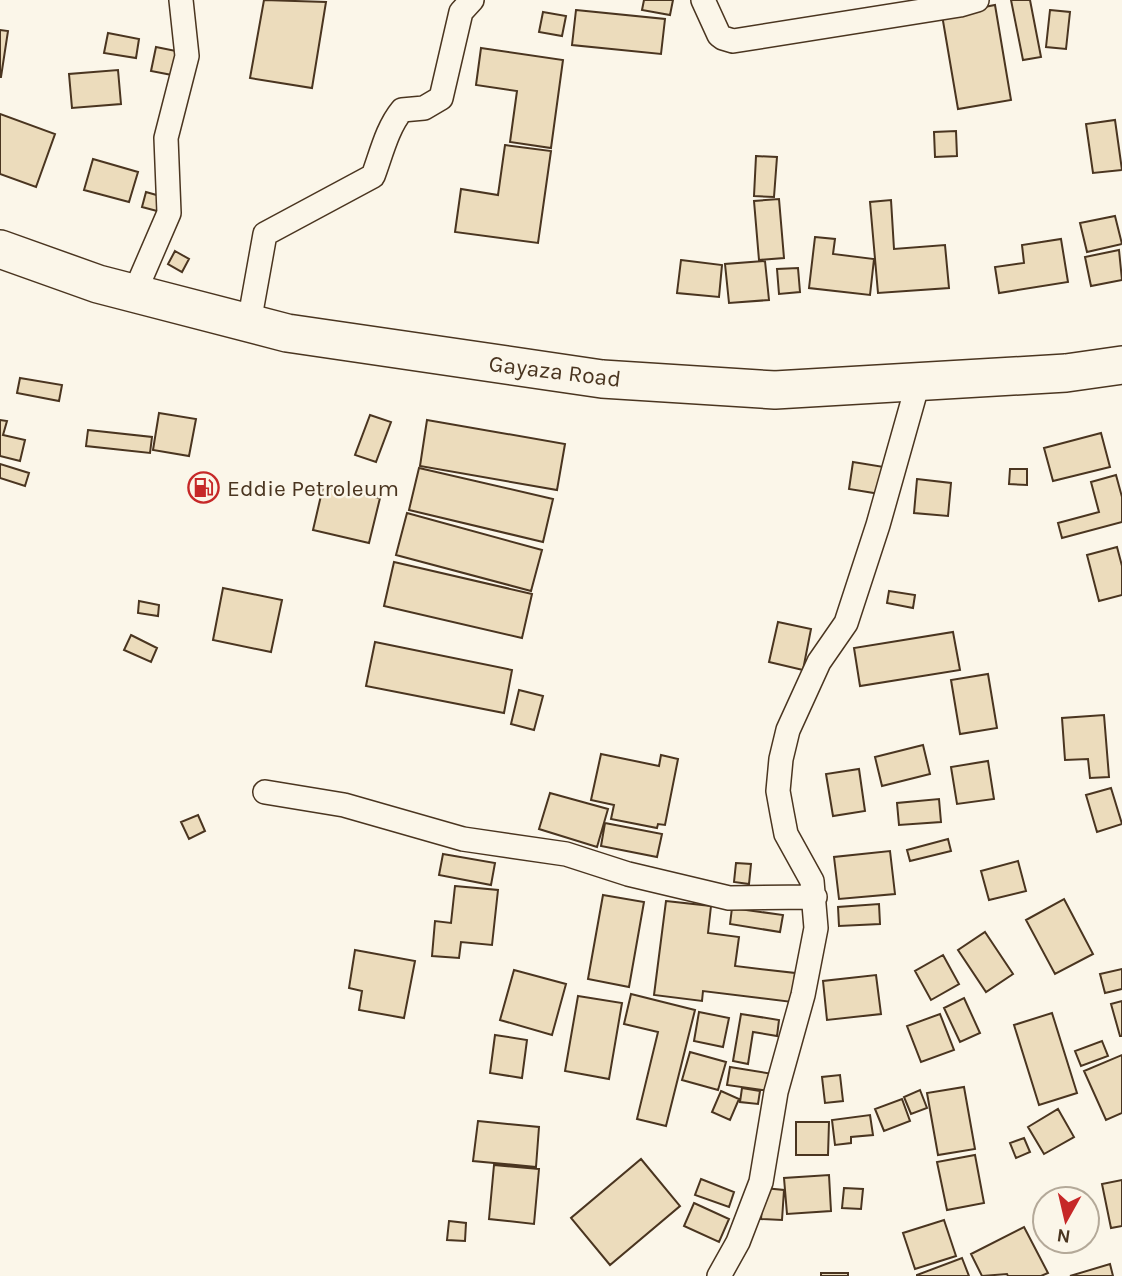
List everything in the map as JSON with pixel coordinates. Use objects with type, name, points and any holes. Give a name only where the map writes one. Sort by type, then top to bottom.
[{"type":"main road","name":"Gayaza Road","points":[[0,250],[97,284],[287,333],[602,379],[775,390],[1066,373],[1122,365]]},
{"type":"street","points":[[134,294],[169,213],[166,138],[187,56],[181,0]]},
{"type":"street","points":[[249,323],[265,234],[371,178],[392,125],[402,110],[424,108],[440,99],[461,12],[472,0]]},
{"type":"street","points":[[703,0],[719,35],[733,41],[960,5],[977,0]]},
{"type":"street","points":[[719,1276],[738,1242],[761,1182],[776,1092],[803,995],[816,928],[812,881],[786,834],[778,791],[781,759],[788,730],[819,662],[846,623],[878,525],[918,383]]},
{"type":"street","points":[[265,792],[344,805],[463,839],[566,853],[628,874],[729,898],[815,897]]},
{"type":"building","points":[[264,0],[326,2],[312,88],[250,78]]},
{"type":"building","points":[[644,0],[673,0],[670,15],[642,10]]},
{"type":"building","points":[[1011,0],[1030,0],[1041,57],[1023,60]]},
{"type":"building","points":[[995,5],[1011,100],[958,109],[942,15]]},
{"type":"building","points":[[576,10],[665,19],[661,54],[572,45]]},
{"type":"building","points":[[1050,10],[1070,12],[1066,49],[1046,47]]},
{"type":"building","points":[[543,12],[566,16],[562,36],[539,32]]},
{"type":"building","points":[[0,30],[8,31],[1,77],[0,77]]},
{"type":"building","points":[[108,33],[139,39],[136,58],[104,53]]},
{"type":"building","points":[[156,47],[176,51],[172,75],[151,71]]},
{"type":"building","points":[[481,48],[563,60],[551,148],[510,142],[517,91],[476,85]]},
{"type":"building","points":[[118,70],[121,104],[72,108],[69,74]]},
{"type":"building","points":[[0,114],[55,134],[36,187],[0,174]]},
{"type":"building","points":[[1115,120],[1122,170],[1093,173],[1086,124]]},
{"type":"building","points":[[956,131],[957,156],[935,157],[934,132]]},
{"type":"building","points":[[505,145],[551,151],[538,243],[455,232],[461,189],[498,195]]},
{"type":"building","points":[[756,156],[777,157],[774,197],[754,196]]},
{"type":"building","points":[[93,159],[138,172],[129,202],[84,190]]},
{"type":"building","points":[[146,192],[160,196],[157,211],[142,207]]},
{"type":"building","points":[[779,199],[784,258],[759,260],[754,201]]},
{"type":"building","points":[[891,200],[894,249],[945,245],[949,288],[878,293],[870,202]]},
{"type":"building","points":[[1115,216],[1122,244],[1087,252],[1080,223]]},
{"type":"building","points":[[815,237],[835,239],[833,254],[874,259],[870,295],[809,288]]},
{"type":"building","points":[[1061,239],[1068,282],[999,293],[995,267],[1024,263],[1022,245]]},
{"type":"building","points":[[1119,250],[1122,280],[1091,286],[1085,257]]},
{"type":"building","points":[[175,251],[189,259],[182,272],[168,264]]},
{"type":"building","points":[[681,260],[722,265],[719,297],[677,293]]},
{"type":"building","points":[[765,261],[769,300],[729,303],[725,264]]},
{"type":"building","points":[[798,268],[800,292],[779,294],[777,269]]},
{"type":"building","points":[[20,378],[62,385],[59,401],[17,393]]},
{"type":"building","points":[[159,413],[196,419],[189,456],[153,450]]},
{"type":"building","points":[[370,415],[391,422],[376,462],[355,455]]},
{"type":"building","points":[[0,420],[7,421],[3,435],[25,440],[20,461],[0,456]]},
{"type":"building","points":[[427,420],[565,444],[557,490],[420,466]]},
{"type":"building","points":[[88,430],[152,437],[150,453],[86,446]]},
{"type":"building","points":[[1101,433],[1110,467],[1053,481],[1044,448]]},
{"type":"building","points":[[853,462],[884,467],[880,494],[849,489]]},
{"type":"building","points":[[0,464],[29,473],[25,486],[0,478]]},
{"type":"building","points":[[419,468],[553,499],[543,542],[409,510]]},
{"type":"building","points":[[1010,469],[1027,469],[1027,485],[1009,484]]},
{"type":"building","points":[[1116,475],[1122,497],[1122,522],[1062,538],[1058,523],[1099,512],[1091,482]]},
{"type":"building","points":[[917,479],[951,483],[948,516],[914,513]]},
{"type":"building","points":[[323,487],[380,498],[369,543],[313,530]]},
{"type":"building","points":[[407,513],[542,550],[531,591],[396,555]]},
{"type":"building","points":[[1117,547],[1122,566],[1122,595],[1099,601],[1087,555]]},
{"type":"building","points":[[394,562],[532,594],[522,638],[384,606]]},
{"type":"building","points":[[223,588],[282,600],[271,652],[213,640]]},
{"type":"building","points":[[889,591],[915,595],[913,608],[887,603]]},
{"type":"building","points":[[139,601],[159,605],[158,616],[138,613]]},
{"type":"building","points":[[778,622],[811,629],[803,670],[769,662]]},
{"type":"building","points":[[953,632],[960,670],[860,686],[854,648]]},
{"type":"building","points":[[131,635],[157,648],[151,662],[124,650]]},
{"type":"building","points":[[375,642],[512,670],[504,713],[366,686]]},
{"type":"building","points":[[988,674],[997,728],[960,734],[951,680]]},
{"type":"building","points":[[519,690],[543,696],[534,730],[511,724]]},
{"type":"building","points":[[1104,715],[1109,777],[1090,778],[1088,759],[1065,760],[1062,718]]},
{"type":"building","points":[[923,745],[930,774],[882,786],[875,757]]},
{"type":"building","points":[[601,754],[659,766],[661,755],[678,759],[665,825],[658,824],[657,828],[611,819],[614,805],[591,800]]},
{"type":"building","points":[[988,761],[994,799],[957,804],[951,767]]},
{"type":"building","points":[[859,769],[865,811],[833,816],[826,774]]},
{"type":"building","points":[[1111,788],[1122,824],[1097,832],[1086,795]]},
{"type":"building","points":[[550,793],[608,809],[597,847],[539,829]]},
{"type":"building","points":[[939,799],[941,822],[899,825],[897,803]]},
{"type":"building","points":[[198,815],[205,831],[189,839],[181,822]]},
{"type":"building","points":[[605,823],[662,834],[657,857],[601,846]]},
{"type":"building","points":[[948,839],[951,851],[910,861],[907,850]]},
{"type":"building","points":[[890,851],[895,894],[839,899],[834,857]]},
{"type":"building","points":[[443,854],[495,863],[491,885],[439,875]]},
{"type":"building","points":[[1018,861],[1026,891],[989,900],[981,871]]},
{"type":"building","points":[[736,863],[751,864],[749,884],[734,882]]},
{"type":"building","points":[[455,886],[498,890],[492,945],[461,942],[459,958],[432,956],[435,921],[451,923]]},
{"type":"building","points":[[603,895],[644,902],[629,987],[588,979]]},
{"type":"building","points":[[1064,899],[1093,954],[1055,974],[1026,920]]},
{"type":"building","points":[[666,901],[711,906],[708,933],[739,937],[735,966],[795,973],[792,1002],[703,991],[702,1001],[654,995]]},
{"type":"building","points":[[879,904],[880,924],[839,926],[838,907]]},
{"type":"building","points":[[732,908],[783,915],[780,932],[730,924]]},
{"type":"building","points":[[985,932],[1013,974],[986,992],[958,950]]},
{"type":"building","points":[[355,950],[415,961],[404,1018],[359,1010],[362,991],[349,988]]},
{"type":"building","points":[[943,955],[959,984],[931,1000],[915,971]]},
{"type":"building","points":[[1122,969],[1122,989],[1105,993],[1100,974]]},
{"type":"building","points":[[514,970],[566,984],[552,1035],[500,1020]]},
{"type":"building","points":[[876,975],[881,1014],[827,1020],[823,981]]},
{"type":"building","points":[[631,994],[695,1010],[666,1126],[637,1119],[658,1032],[624,1024]]},
{"type":"building","points":[[578,996],[622,1003],[609,1079],[565,1071]]},
{"type":"building","points":[[964,998],[980,1033],[960,1042],[944,1008]]},
{"type":"building","points":[[1122,1001],[1122,1036],[1120,1036],[1111,1004]]},
{"type":"building","points":[[699,1012],[729,1018],[723,1047],[694,1041]]},
{"type":"building","points":[[1052,1013],[1077,1093],[1039,1105],[1014,1025]]},
{"type":"building","points":[[741,1014],[779,1020],[777,1036],[753,1032],[748,1064],[733,1061]]},
{"type":"building","points":[[940,1014],[954,1050],[921,1062],[907,1026]]},
{"type":"building","points":[[495,1035],[527,1040],[522,1078],[490,1073]]},
{"type":"building","points":[[1102,1041],[1108,1056],[1081,1066],[1075,1051]]},
{"type":"building","points":[[690,1052],[726,1062],[718,1090],[682,1080]]},
{"type":"building","points":[[1122,1055],[1122,1113],[1106,1120],[1084,1071]]},
{"type":"building","points":[[730,1067],[773,1074],[770,1091],[727,1085]]},
{"type":"building","points":[[840,1075],[843,1101],[825,1103],[822,1077]]},
{"type":"building","points":[[964,1087],[975,1149],[938,1155],[927,1093]]},
{"type":"building","points":[[742,1088],[760,1091],[758,1104],[740,1102]]},
{"type":"building","points":[[920,1090],[927,1108],[911,1114],[904,1097]]},
{"type":"building","points":[[721,1091],[739,1099],[730,1120],[712,1112]]},
{"type":"building","points":[[902,1099],[910,1121],[884,1131],[875,1109]]},
{"type":"building","points":[[1058,1109],[1074,1137],[1044,1154],[1028,1127]]},
{"type":"building","points":[[870,1115],[873,1135],[851,1137],[851,1143],[835,1145],[832,1120]]},
{"type":"building","points":[[478,1121],[539,1127],[536,1167],[473,1161]]},
{"type":"building","points":[[796,1122],[829,1122],[828,1155],[796,1155]]},
{"type":"building","points":[[1024,1138],[1030,1152],[1016,1158],[1010,1143]]},
{"type":"building","points":[[975,1155],[984,1203],[947,1210],[937,1162]]},
{"type":"building","points":[[641,1159],[680,1206],[610,1265],[571,1218]]},
{"type":"building","points":[[494,1165],[539,1169],[534,1224],[489,1219]]},
{"type":"building","points":[[829,1175],[831,1211],[787,1214],[784,1178]]},
{"type":"building","points":[[701,1179],[734,1192],[729,1207],[695,1195]]},
{"type":"building","points":[[1122,1180],[1122,1226],[1111,1228],[1102,1184]]},
{"type":"building","points":[[764,1188],[784,1190],[782,1220],[761,1219]]},
{"type":"building","points":[[844,1188],[863,1189],[861,1209],[842,1208]]},
{"type":"building","points":[[694,1203],[729,1219],[719,1242],[684,1226]]},
{"type":"building","points":[[944,1220],[956,1256],[915,1269],[903,1233]]},
{"type":"building","points":[[449,1221],[466,1223],[465,1241],[447,1240]]},
{"type":"building","points":[[1024,1227],[1031,1240],[1031,1255],[1039,1255],[1048,1273],[1041,1276],[982,1276],[971,1254]]},
{"type":"building","points":[[962,1258],[969,1276],[917,1276],[917,1275]]},
{"type":"building","points":[[1110,1264],[1113,1276],[1070,1276]]},
{"type":"building","points":[[821,1273],[848,1273],[848,1276],[821,1276]]},
{"type":"place","name":"Eddie Petroleum","points":[[204,488]]}]
